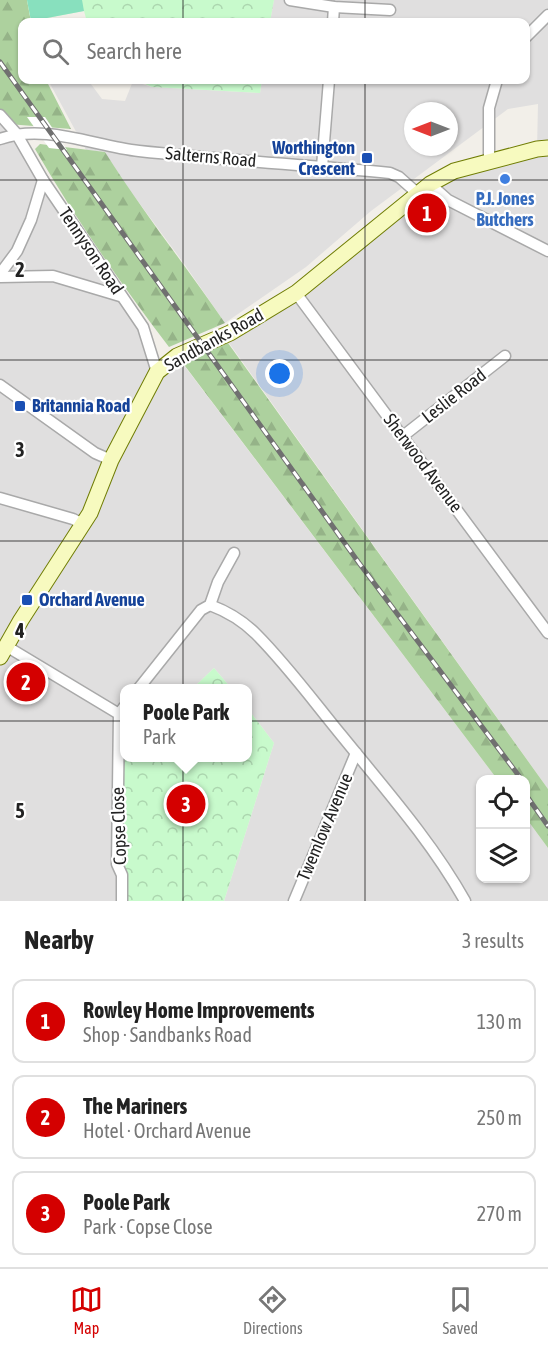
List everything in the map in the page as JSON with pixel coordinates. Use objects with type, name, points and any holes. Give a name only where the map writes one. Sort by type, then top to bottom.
[{"type":"main road","name":"Sandbanks Road","points":[[3,652],[94,506],[111,460],[157,372],[177,356],[230,333],[296,293],[430,184],[454,171],[548,148]]},
{"type":"street","points":[[290,0],[334,7],[390,10]]},
{"type":"street","points":[[333,18],[334,7]]},
{"type":"street","points":[[530,32],[548,15]]},
{"type":"street","points":[[322,166],[328,84]]},
{"type":"street","points":[[489,162],[489,108],[496,84]]},
{"type":"street","name":"Tennyson Road","points":[[0,115],[16,133],[43,180],[143,327],[157,372]]},
{"type":"street","name":"Salterns Road","points":[[0,139],[16,133],[63,136],[137,151],[390,173],[399,177],[417,193]]},
{"type":"street","points":[[0,276],[17,251],[31,220],[43,180]]},
{"type":"street","points":[[430,184],[448,200],[548,251]]},
{"type":"street","points":[[0,276],[52,276],[120,296]]},
{"type":"street","name":"Sherwood Avenue","points":[[296,293],[548,633]]},
{"type":"street","name":"Leslie Road","points":[[403,436],[505,356]]},
{"type":"street","points":[[0,385],[95,453],[111,460]]},
{"type":"street","points":[[0,498],[83,524]]},
{"type":"street","points":[[142,684],[201,610],[210,605],[218,582],[234,553]]},
{"type":"street","points":[[210,605],[255,633],[356,753],[448,870],[465,901]]},
{"type":"street","points":[[3,652],[120,709]]},
{"type":"street","name":"Twemlow Avenue","points":[[294,901],[356,753]]},
{"type":"street","name":"Copse Close","points":[[120,762],[117,864],[122,875],[122,901]]},
{"type":"shaded area","points":[[274,0],[548,0],[548,789],[224,336],[430,184],[537,149],[538,104],[508,109],[458,146],[458,102],[404,102],[404,156],[445,156],[371,211],[306,267],[225,323],[123,181],[105,152],[86,150],[50,84],[91,84],[102,99],[125,101],[132,84],[260,93],[261,84],[530,84],[530,18],[271,18]]},
{"type":"shaded area","points":[[0,115],[143,327],[157,371],[177,356],[494,775],[476,775],[476,883],[530,883],[530,823],[548,848],[548,901],[224,901],[274,743],[252,714],[252,684],[228,684],[214,668],[197,684],[120,684],[122,901],[0,901]]},
{"type":"green space","points":[[0,0],[27,0],[30,18],[18,18],[18,84],[48,84],[71,129],[8,124],[0,115]]},
{"type":"green space","points":[[27,0],[274,0],[271,18],[86,18],[84,11],[47,18],[30,18]]},
{"type":"green space","points":[[27,0],[82,0],[84,11],[47,18],[30,18]]},
{"type":"green space","points":[[145,84],[261,84],[260,93],[152,87]]},
{"type":"green space","points":[[40,144],[105,152],[225,323],[169,347],[116,275],[66,200],[35,149]]},
{"type":"green space","points":[[228,343],[548,789],[548,848],[530,823],[530,775],[494,775],[182,362]]},
{"type":"green space","points":[[214,668],[228,684],[197,684]]},
{"type":"green space","points":[[119,714],[120,762],[252,762],[252,714],[274,743],[224,901],[122,901]]},
{"type":"pier","points":[[27,117],[45,117],[67,150],[49,148]]},
{"type":"railway","points":[[0,62],[359,563],[518,775]]},
{"type":"railway","points":[[530,801],[548,826]]},
{"type":"place","name":"Worthington Crescent","points":[[367,158]]},
{"type":"place","name":"P.J. Jones Butchers","points":[[505,179]]},
{"type":"place","name":"Rowley Home Improvements","points":[[427,213]]},
{"type":"place","name":"Britannia Road","points":[[20,406]]},
{"type":"place","name":"Orchard Avenue","points":[[27,600]]},
{"type":"place","name":"The Mariners","points":[[26,682]]},
{"type":"place","name":"Poole Park","points":[[186,804]]}]
